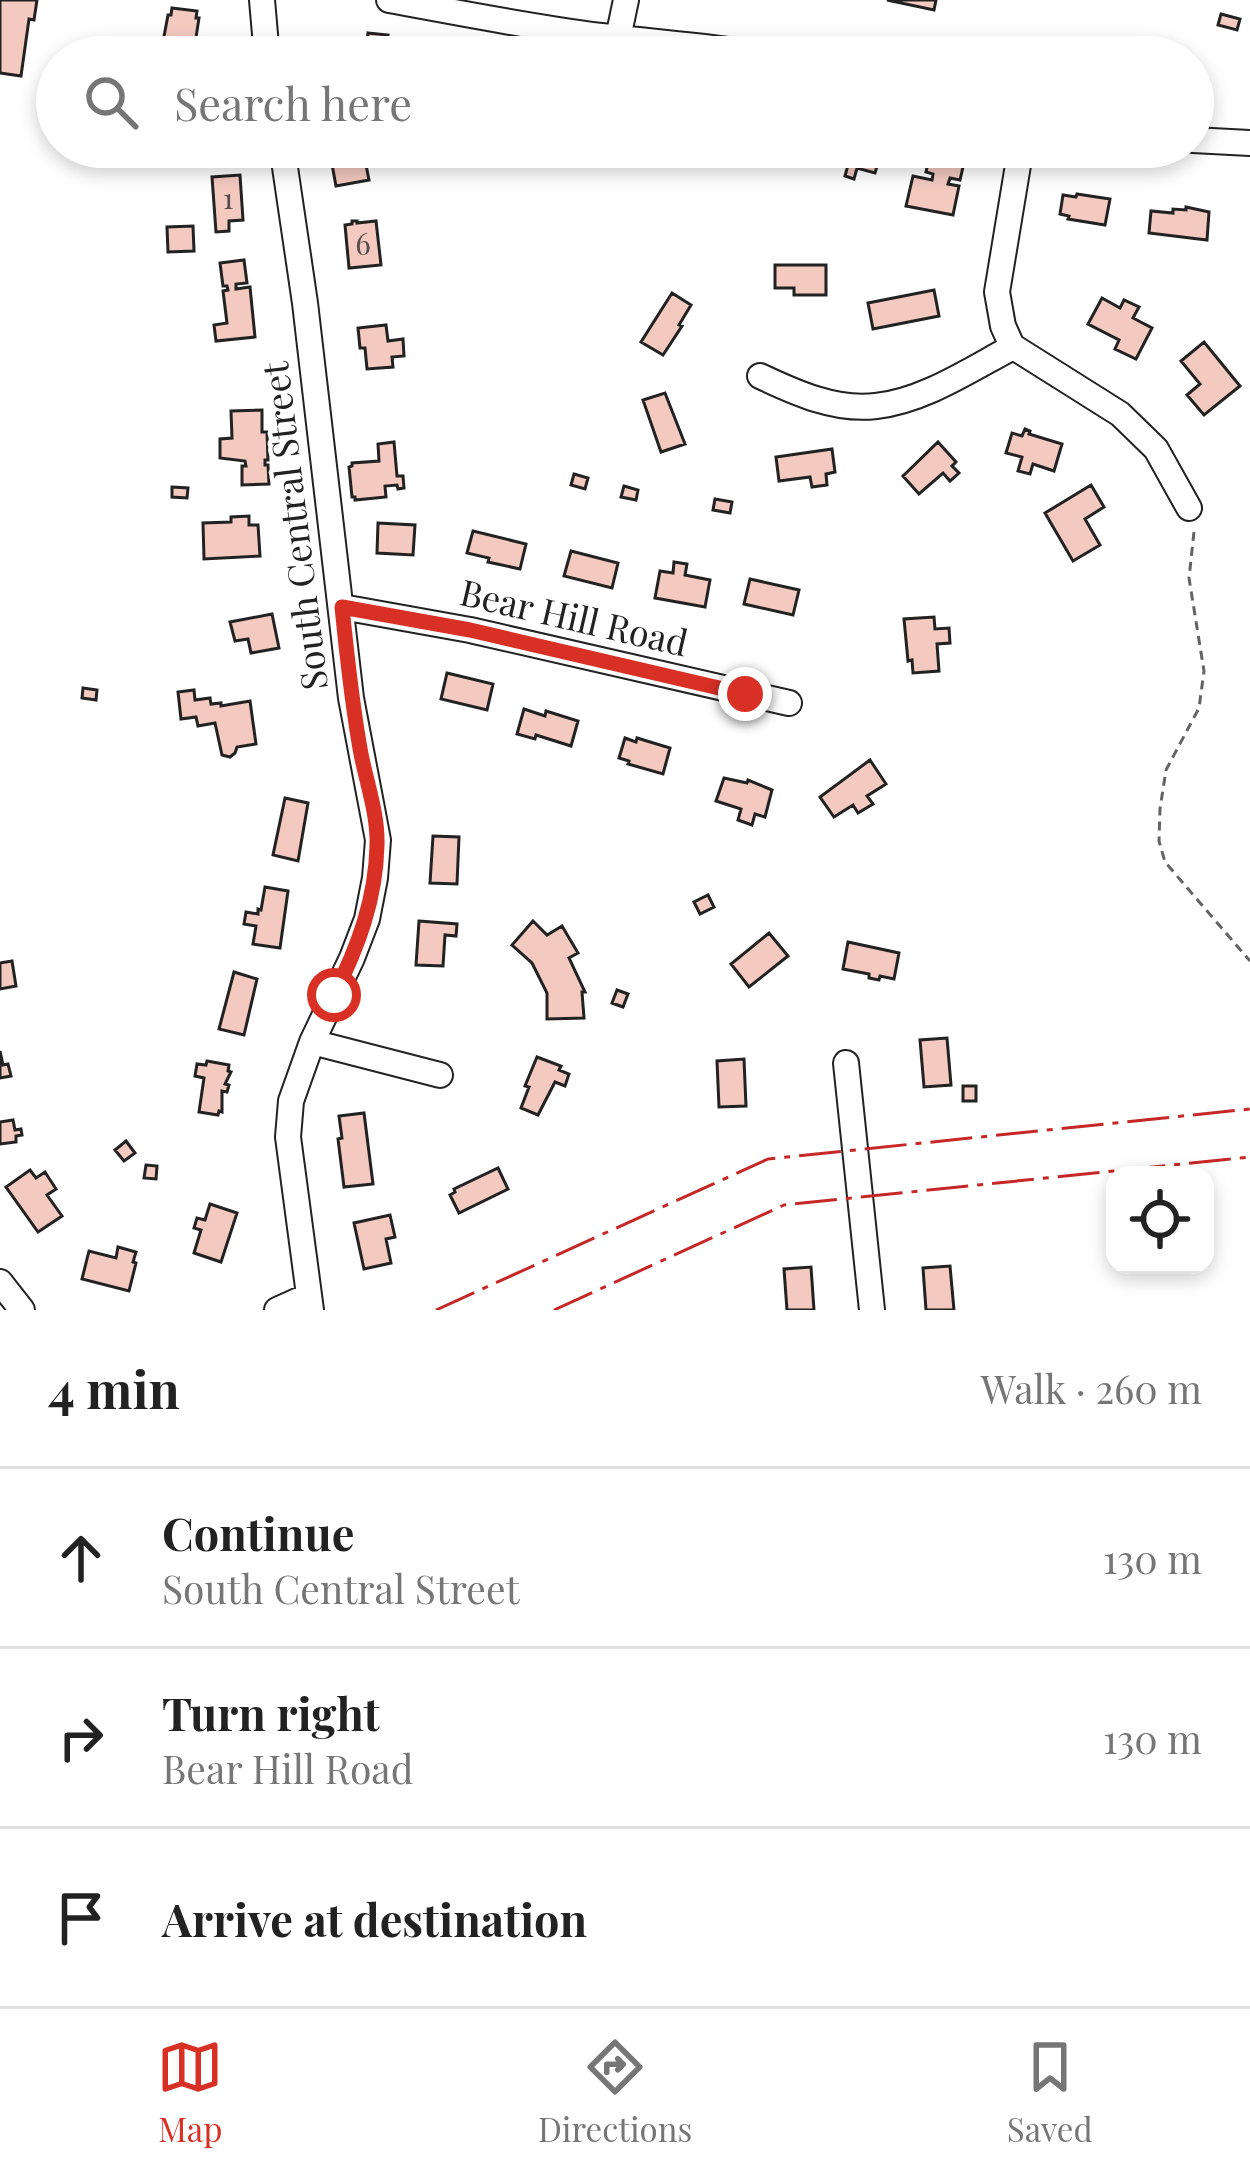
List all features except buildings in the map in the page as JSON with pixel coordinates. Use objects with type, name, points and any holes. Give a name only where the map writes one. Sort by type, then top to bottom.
[{"type":"street","points":[[262,0],[265,36]]},
{"type":"street","points":[[389,0],[604,36]]},
{"type":"street","points":[[619,36],[626,0]]},
{"type":"street","points":[[1214,141],[1250,143]]},
{"type":"street","name":"South Central Street","points":[[285,168],[351,698],[378,840],[367,919],[291,1101],[288,1137],[310,1303]]},
{"type":"street","points":[[1018,168],[997,292],[1003,326],[1013,347],[1120,413],[1156,449],[1189,508]]},
{"type":"street","points":[[760,376],[799,394],[877,406],[919,395],[1013,347]]},
{"type":"street","name":"Bear Hill Road","points":[[342,607],[470,630],[789,703]]},
{"type":"street","points":[[312,1042],[440,1075]]},
{"type":"street","points":[[846,1064],[872,1310]]},
{"type":"street","points":[[0,1282],[22,1310]]},
{"type":"street","points":[[277,1310],[310,1303]]},
{"type":"path","points":[[1189,508],[1195,538],[1189,578],[1204,671],[1199,708],[1166,770],[1160,841],[1165,862],[1250,962]]},
{"type":"power","points":[[436,1310],[768,1159],[1250,1109]]},
{"type":"power","points":[[554,1310],[784,1205],[1250,1157]]},
{"type":"route","points":[[334,995],[367,919],[378,840],[351,698],[342,607],[470,630],[745,694]]}]
